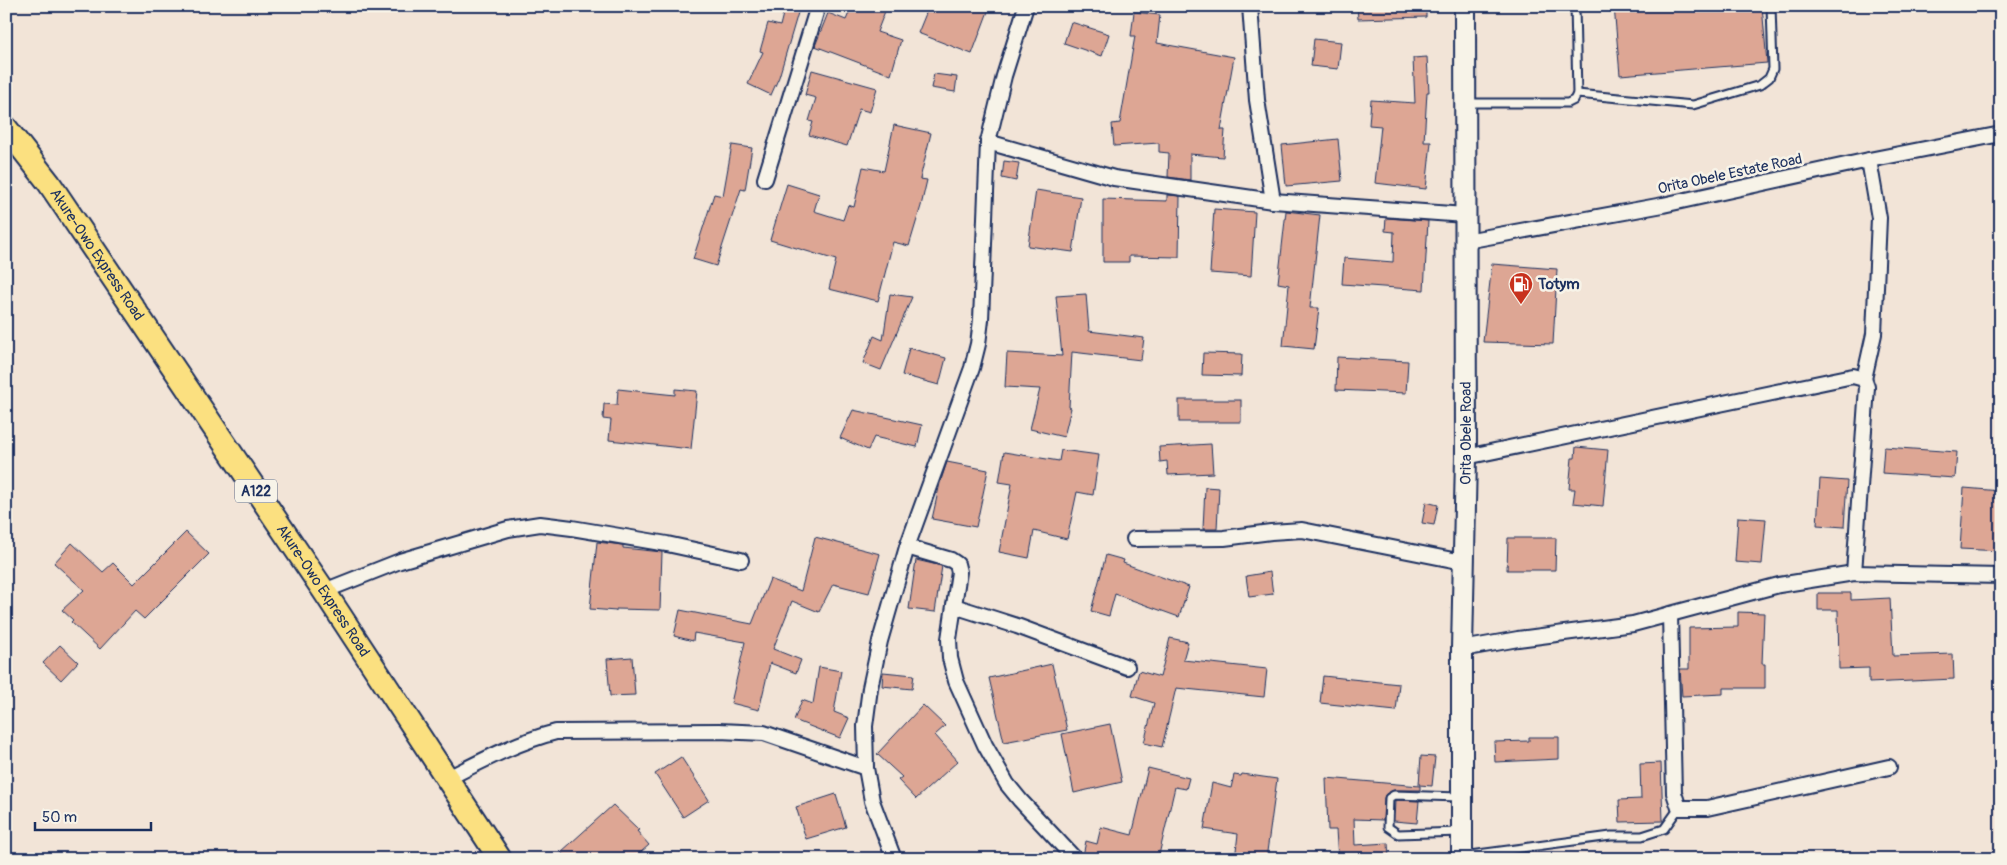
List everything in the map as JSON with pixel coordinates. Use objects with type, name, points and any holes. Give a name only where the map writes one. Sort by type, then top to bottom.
[{"type":"highway","name":"Akure-Owo Express Road","points":[[6,128],[49,183],[324,591],[500,859]]},
{"type":"main road","name":"Orita Obele Road","points":[[1462,858],[1462,649],[1466,457],[1465,6]]},
{"type":"street","points":[[765,179],[818,6]]},
{"type":"street","points":[[894,859],[872,802],[866,768],[864,726],[870,688],[894,587],[972,368],[978,344],[981,320],[988,142],[1004,76],[1026,6]]},
{"type":"street","points":[[1250,6],[1257,100],[1272,201]]},
{"type":"street","name":"Orita Obele Estate Road","points":[[1466,241],[1663,206],[1869,160],[2001,134]]},
{"type":"street","points":[[988,142],[1114,178],[1272,201],[1465,215]]},
{"type":"street","points":[[1854,573],[1867,387],[1864,379],[1874,334],[1879,218],[1869,160]]},
{"type":"street","points":[[1466,457],[1853,376],[1864,379]]},
{"type":"street","points":[[324,591],[418,556],[508,529],[540,524],[667,544],[742,560]]},
{"type":"street","points":[[1134,540],[1214,538],[1302,530],[1463,562]]},
{"type":"street","points":[[907,547],[951,560],[957,564],[959,572],[949,639],[950,658],[956,681],[981,737],[1006,784],[1075,859]]},
{"type":"street","points":[[1462,649],[1518,639],[1625,625],[1779,585],[1854,573],[2001,576]]},
{"type":"street","points":[[954,606],[1017,626],[1127,667]]},
{"type":"street","points":[[1670,614],[1674,793],[1679,808],[1707,808],[1889,767]]},
{"type":"street","points":[[446,779],[533,738],[556,732],[719,731],[764,733],[866,768]]},
{"type":"lane","points":[[1466,103],[1568,103],[1574,100],[1577,94],[1575,6]]},
{"type":"lane","points":[[1577,94],[1693,105],[1760,86],[1769,78],[1773,69],[1770,6]]},
{"type":"lane","points":[[1462,797],[1394,795],[1389,798],[1388,802],[1388,827],[1398,834],[1462,832]]},
{"type":"lane","points":[[1462,858],[1611,836],[1642,836],[1664,829],[1679,808]]},
{"type":"building","points":[[785,6],[800,6],[779,77],[771,95],[748,84],[763,52],[760,51],[768,23],[780,26]]},
{"type":"building","points":[[852,6],[887,6],[877,32],[901,40],[891,75],[815,46],[828,13],[846,20]]},
{"type":"building","points":[[929,6],[990,6],[972,54],[918,33]]},
{"type":"building","points":[[1357,6],[1426,6],[1426,17],[1358,19]]},
{"type":"building","points":[[1614,6],[1762,6],[1767,63],[1620,75]]},
{"type":"building","points":[[1134,12],[1160,15],[1157,43],[1234,57],[1221,130],[1225,130],[1223,157],[1190,154],[1190,180],[1168,177],[1169,153],[1159,152],[1159,143],[1114,146],[1112,124],[1120,123],[1135,36],[1131,36]]},
{"type":"building","points":[[1071,22],[1109,34],[1102,56],[1064,43]]},
{"type":"building","points":[[1314,39],[1341,42],[1338,69],[1311,66]]},
{"type":"building","points":[[1427,57],[1429,92],[1427,92],[1424,142],[1431,142],[1426,189],[1375,183],[1381,126],[1369,125],[1371,100],[1415,103],[1413,58]]},
{"type":"building","points":[[812,70],[877,88],[870,112],[859,109],[847,146],[809,135],[813,122],[809,121],[816,98],[805,95]]},
{"type":"building","points":[[934,74],[957,77],[955,92],[931,88]]},
{"type":"building","points":[[894,125],[931,133],[920,179],[927,180],[909,246],[893,242],[878,301],[829,289],[836,260],[770,240],[787,184],[819,194],[814,211],[843,220],[848,205],[854,207],[863,167],[884,171]]},
{"type":"building","points":[[1338,139],[1342,181],[1286,186],[1282,145]]},
{"type":"building","points":[[732,145],[752,148],[745,190],[741,189],[716,266],[693,259],[714,194],[723,196]]},
{"type":"building","points":[[1004,161],[1019,163],[1016,181],[1002,178]]},
{"type":"building","points":[[1036,190],[1081,197],[1073,252],[1028,246]]},
{"type":"building","points":[[1167,195],[1180,196],[1179,257],[1129,256],[1129,262],[1103,262],[1103,199],[1167,201]]},
{"type":"building","points":[[1214,209],[1255,212],[1251,276],[1210,273]]},
{"type":"building","points":[[1286,211],[1320,215],[1310,308],[1319,308],[1314,349],[1283,346],[1289,285],[1278,283]]},
{"type":"building","points":[[1386,218],[1428,221],[1424,290],[1342,284],[1344,258],[1393,262],[1394,232],[1385,231]]},
{"type":"building","name":"Totym","points":[[1492,264],[1557,269],[1553,344],[1483,342]]},
{"type":"building","points":[[890,294],[912,297],[881,370],[863,363],[874,336],[883,340]]},
{"type":"building","points":[[1086,294],[1089,331],[1144,338],[1141,360],[1072,352],[1069,407],[1071,408],[1064,437],[1030,429],[1040,389],[1005,387],[1007,353],[1062,356],[1056,296]]},
{"type":"building","points":[[909,348],[946,358],[939,385],[902,375]]},
{"type":"building","points":[[1203,353],[1242,354],[1241,376],[1202,375]]},
{"type":"building","points":[[1337,357],[1408,361],[1406,393],[1336,390]]},
{"type":"building","points":[[618,389],[675,395],[675,389],[697,391],[691,449],[609,440],[611,420],[603,419],[604,404],[617,405]]},
{"type":"building","points":[[1179,400],[1241,400],[1241,422],[1179,422]]},
{"type":"building","points":[[853,410],[922,425],[917,447],[874,437],[868,450],[840,438]]},
{"type":"building","points":[[1211,444],[1213,473],[1168,475],[1167,461],[1160,462],[1159,447]]},
{"type":"building","points":[[1576,447],[1608,450],[1603,506],[1573,503],[1575,489],[1569,489],[1572,458],[1575,458]]},
{"type":"building","points":[[1884,447],[1957,452],[1955,478],[1882,473]]},
{"type":"building","points":[[1061,450],[1099,455],[1093,495],[1077,492],[1067,539],[1034,531],[1029,558],[999,552],[1012,484],[999,482],[1004,452],[1059,461]]},
{"type":"building","points":[[947,462],[988,470],[976,527],[932,519]]},
{"type":"building","points":[[1820,479],[1847,481],[1844,527],[1817,525]]},
{"type":"building","points":[[1205,487],[1219,488],[1217,529],[1203,529]]},
{"type":"building","points":[[1964,488],[2001,491],[2001,551],[1960,549]]},
{"type":"building","points":[[1426,502],[1438,505],[1434,525],[1422,523]]},
{"type":"building","points":[[1738,517],[1766,519],[1762,564],[1735,562]]},
{"type":"building","points":[[186,532],[209,554],[144,619],[135,611],[100,649],[71,622],[73,620],[62,610],[84,590],[54,563],[72,543],[103,572],[113,563],[134,584]]},
{"type":"building","points":[[815,537],[880,554],[869,593],[833,584],[819,612],[792,601],[773,649],[801,660],[796,673],[770,663],[759,710],[731,703],[745,642],[694,633],[693,641],[674,636],[680,610],[752,624],[770,579],[801,591]]},
{"type":"building","points":[[1508,538],[1556,538],[1555,570],[1507,570]]},
{"type":"building","points":[[597,542],[623,545],[623,548],[662,552],[660,610],[616,609],[616,611],[590,609]]},
{"type":"building","points":[[1106,555],[1124,560],[1123,563],[1189,587],[1179,617],[1115,594],[1109,616],[1091,611]]},
{"type":"building","points":[[916,560],[942,566],[935,612],[909,609]]},
{"type":"building","points":[[1270,572],[1273,594],[1249,597],[1246,576]]},
{"type":"building","points":[[1818,593],[1851,593],[1851,600],[1890,598],[1893,656],[1953,654],[1954,679],[1869,683],[1869,668],[1839,669],[1838,610],[1818,610]]},
{"type":"building","points":[[1738,612],[1764,613],[1762,664],[1765,664],[1765,688],[1723,688],[1723,694],[1682,696],[1680,669],[1689,669],[1689,628],[1738,627]]},
{"type":"building","points":[[1170,638],[1188,642],[1183,660],[1267,669],[1264,697],[1176,688],[1162,747],[1144,743],[1154,703],[1132,696],[1139,671],[1160,677]]},
{"type":"building","points":[[60,645],[78,662],[61,680],[43,663]]},
{"type":"building","points":[[632,657],[635,695],[610,696],[607,659]]},
{"type":"building","points":[[1052,664],[1067,730],[1004,742],[989,678]]},
{"type":"building","points":[[819,667],[841,671],[834,712],[849,718],[840,738],[794,720],[802,700],[813,704]]},
{"type":"building","points":[[883,672],[914,675],[912,689],[882,686]]},
{"type":"building","points":[[1323,676],[1399,684],[1396,711],[1320,703]]},
{"type":"building","points":[[923,705],[945,726],[935,735],[958,761],[916,799],[898,780],[902,777],[877,754]]},
{"type":"building","points":[[1110,724],[1122,782],[1074,793],[1062,734]]},
{"type":"building","points":[[1529,737],[1559,737],[1559,759],[1495,762],[1494,742],[1529,741]]},
{"type":"building","points":[[1421,756],[1435,757],[1432,786],[1419,785]]},
{"type":"building","points":[[681,757],[709,800],[683,817],[655,774]]},
{"type":"building","points":[[1661,763],[1663,821],[1620,822],[1619,800],[1641,799],[1640,764]]},
{"type":"building","points":[[1148,768],[1189,778],[1186,789],[1175,787],[1158,859],[1122,859],[1110,854],[1109,859],[1094,859],[1083,856],[1086,841],[1097,844],[1101,827],[1132,835]]},
{"type":"building","points":[[1242,774],[1277,779],[1266,859],[1235,859],[1238,834],[1204,829],[1212,783],[1231,788],[1234,775],[1241,776]]},
{"type":"building","points":[[1326,778],[1420,786],[1420,790],[1394,790],[1386,794],[1384,798],[1383,820],[1354,819],[1355,845],[1388,843],[1389,859],[1338,859],[1336,830],[1328,830]]},
{"type":"building","points":[[836,794],[846,827],[806,839],[796,807]]},
{"type":"building","points":[[1395,800],[1419,801],[1417,823],[1394,821]]},
{"type":"building","points":[[613,805],[639,830],[637,831],[649,845],[633,859],[568,859],[561,852]]},
{"type":"place","name":"Totym","points":[[1521,305]]}]
